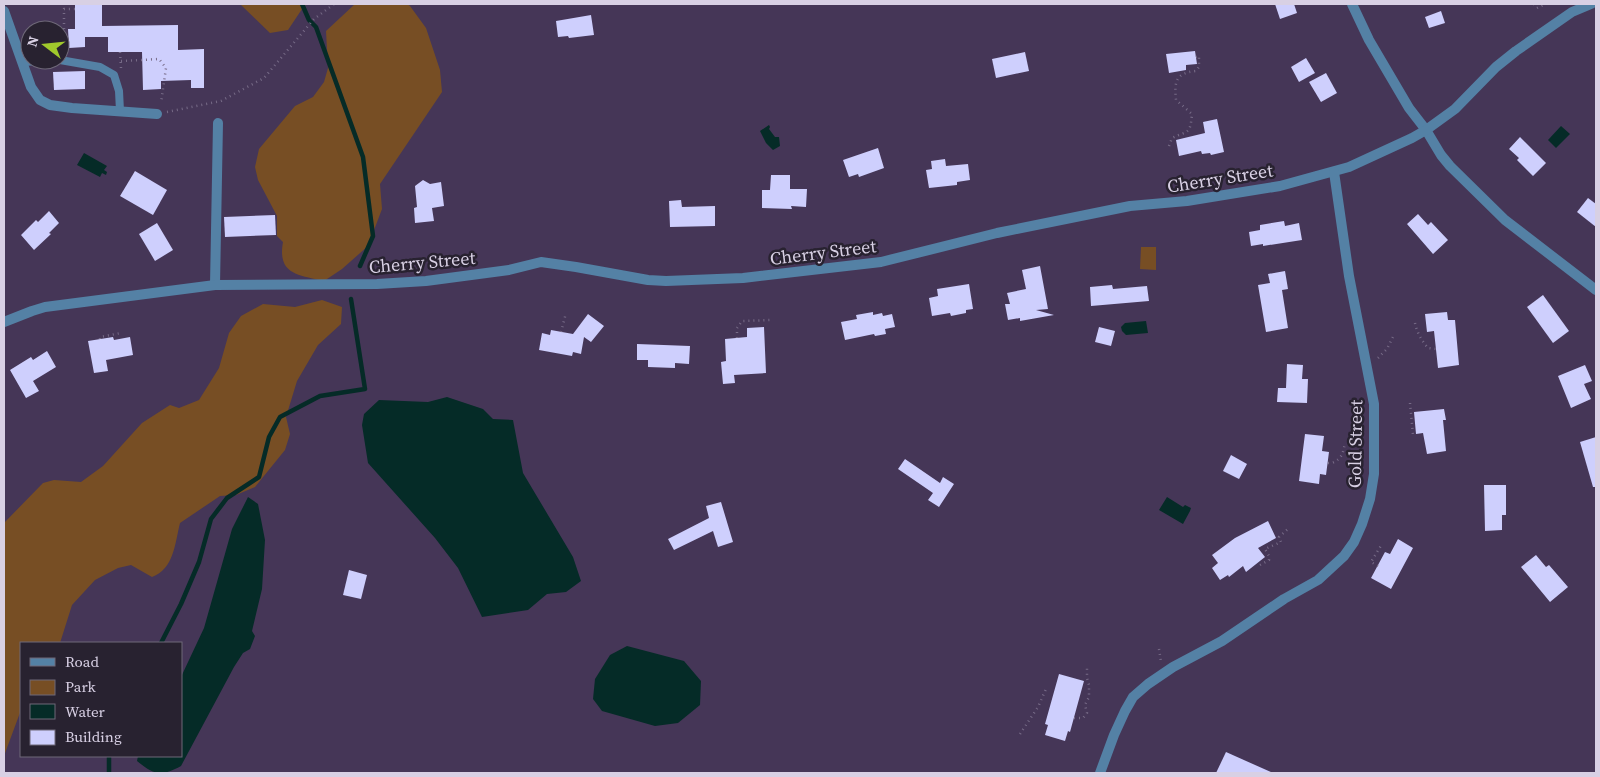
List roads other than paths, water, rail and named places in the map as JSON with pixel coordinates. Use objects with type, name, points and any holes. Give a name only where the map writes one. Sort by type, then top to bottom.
[{"type":"street","points":[[1352,4],[1390,78],[1408,108],[1426,130],[1450,166],[1486,203],[1596,290]]},
{"type":"street","name":"Cherry Street","points":[[4,322],[45,307],[215,285],[401,283],[509,270],[541,262],[648,280],[742,278],[881,262],[997,233],[1130,206],[1172,203],[1280,186],[1334,172],[1370,158],[1426,130],[1455,109],[1496,67],[1516,51],[1572,12],[1591,4]]},
{"type":"street","points":[[4,11],[20,56]]},
{"type":"street","points":[[25,70],[31,87],[40,100],[50,105],[157,114]]},
{"type":"street","points":[[215,285],[218,123]]},
{"type":"street","name":"Gold Street","points":[[1100,773],[1114,735],[1133,697],[1173,667],[1222,641],[1284,599],[1318,580],[1344,556],[1354,542],[1362,524],[1370,499],[1374,474],[1374,404],[1349,276],[1334,172]]},
{"type":"lane","points":[[70,62],[100,67],[114,75],[119,91],[120,111]]},
{"type":"water","points":[[769,125],[769,129],[775,137],[779,137],[780,146],[773,150],[766,143],[760,131]]},
{"type":"water","points":[[1561,126],[1570,134],[1556,148],[1548,140]]},
{"type":"water","points":[[84,153],[107,166],[104,170],[107,172],[106,175],[102,173],[100,177],[77,165]]},
{"type":"water","points":[[1146,321],[1148,333],[1126,335],[1122,331],[1121,327],[1125,323]]},
{"type":"water","points":[[447,397],[483,409],[493,419],[513,420],[523,473],[573,557],[581,581],[566,592],[547,594],[528,610],[482,617],[458,568],[435,538],[368,463],[362,425],[364,414],[379,400],[428,402]]},
{"type":"water","points":[[248,497],[258,504],[265,540],[262,589],[252,631],[255,636],[250,649],[243,653],[234,667],[181,766],[168,772],[153,772],[137,761],[138,757],[182,757],[182,675],[204,628],[232,529]]},
{"type":"water","points":[[1167,497],[1183,507],[1185,505],[1191,508],[1183,524],[1159,510]]},
{"type":"water","points":[[627,646],[684,661],[701,681],[700,705],[678,723],[655,726],[602,711],[593,699],[595,679],[610,655]]},
{"type":"waterway","points":[[302,4],[309,20],[316,27],[363,157],[373,236],[360,266]]},
{"type":"waterway","points":[[162,642],[181,604],[199,562],[211,519],[227,498],[259,477],[269,437],[280,417],[320,396],[365,389],[351,299]]},
{"type":"waterway","points":[[109,757],[109,773]]}]
